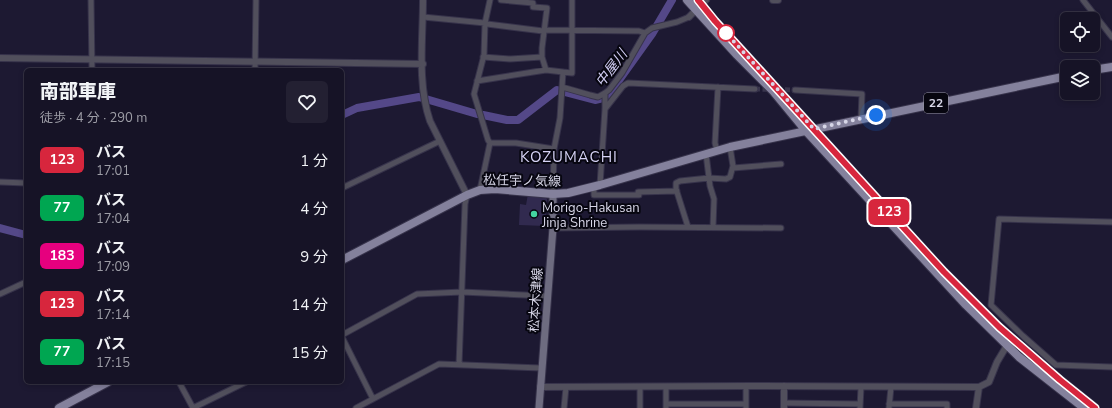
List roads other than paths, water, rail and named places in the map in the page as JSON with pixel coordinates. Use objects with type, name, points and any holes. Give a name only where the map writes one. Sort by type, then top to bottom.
[{"type":"main road","points":[[687,0],[700,4],[737,55],[810,130],[966,305],[1015,341],[1095,408]]},
{"type":"main road","points":[[1100,69],[1112,66]]},
{"type":"main road","name":"22","points":[[810,130],[861,118],[1060,77]]},
{"type":"main road","name":"松任宇ノ気線","points":[[344,259],[467,195],[480,190],[495,189],[553,194],[568,193],[597,186],[717,150],[810,130]]},
{"type":"main road","name":"松本木津線","points":[[538,408],[552,228],[553,194]]},
{"type":"main road","points":[[1015,341],[1018,357],[1084,408]]},
{"type":"main road","points":[[59,408],[104,384]]},
{"type":"street","points":[[91,0],[92,68]]},
{"type":"street","points":[[255,68],[256,0]]},
{"type":"street","points":[[423,0],[422,64],[424,98],[430,121],[467,195],[465,204],[458,365]]},
{"type":"street","points":[[480,190],[490,143],[474,94],[483,57],[485,23],[490,0]]},
{"type":"street","points":[[501,0],[533,3],[533,7],[547,8],[542,48],[542,57],[546,70]]},
{"type":"street","points":[[477,81],[546,70],[572,73],[572,0]]},
{"type":"street","points":[[1083,0],[1112,37]]},
{"type":"street","points":[[677,191],[594,195],[597,186],[605,97],[622,73],[645,33],[652,28],[678,22],[689,16],[700,4]]},
{"type":"street","points":[[423,17],[545,31],[639,31],[645,33]]},
{"type":"street","points":[[483,57],[510,59],[542,57]]},
{"type":"street","points":[[0,58],[422,64]]},
{"type":"street","points":[[553,194],[554,149],[560,118],[563,72]]},
{"type":"street","points":[[605,108],[623,86],[628,83],[755,89]]},
{"type":"street","points":[[717,150],[715,143],[718,87]]},
{"type":"street","points":[[562,90],[605,97]]},
{"type":"street","points":[[795,90],[862,94],[861,118]]},
{"type":"street","points":[[344,187],[440,140]]},
{"type":"street","points":[[490,143],[516,143],[554,149]]},
{"type":"street","points":[[688,227],[676,183],[680,181],[709,178],[726,179],[730,177],[733,168],[730,147]]},
{"type":"street","points":[[706,154],[710,186],[714,199],[713,227]]},
{"type":"street","points":[[733,168],[781,164]]},
{"type":"street","points":[[0,182],[24,183]]},
{"type":"street","points":[[1112,222],[999,219],[991,305],[1015,341],[1056,365],[1112,367]]},
{"type":"street","points":[[552,228],[781,228]]},
{"type":"street","points":[[0,294],[24,283]]},
{"type":"street","points":[[344,335],[417,294],[462,292],[547,296]]},
{"type":"street","points":[[344,340],[373,399]]},
{"type":"street","points":[[540,387],[978,387],[989,382],[997,362],[1015,341]]},
{"type":"street","points":[[356,408],[439,364],[541,368]]},
{"type":"street","points":[[180,384],[193,408],[242,384]]},
{"type":"street","points":[[666,387],[666,406],[746,406],[746,386]]},
{"type":"street","points":[[784,386],[784,406],[860,406],[861,387]]},
{"type":"street","points":[[564,408],[566,387]]},
{"type":"street","points":[[640,387],[640,408]]},
{"type":"street","points":[[891,387],[889,406],[947,404],[947,408]]},
{"type":"street","points":[[976,408],[978,387]]},
{"type":"waterway","name":"中屋川","points":[[483,115],[507,120],[518,120],[557,90],[595,100],[607,97],[652,34],[672,0]]},
{"type":"waterway","name":"中屋川","points":[[344,114],[357,108],[419,97],[477,114]]},
{"type":"waterway","name":"中屋川","points":[[0,228],[24,234]]},
{"type":"tunnel","points":[[755,89],[795,90]]},
{"type":"place","name":"Morigo-Hakusan Jinja Shrine","points":[[534,214]]},
{"type":"district","name":"KOZUMACHI","points":[[569,157]]}]
